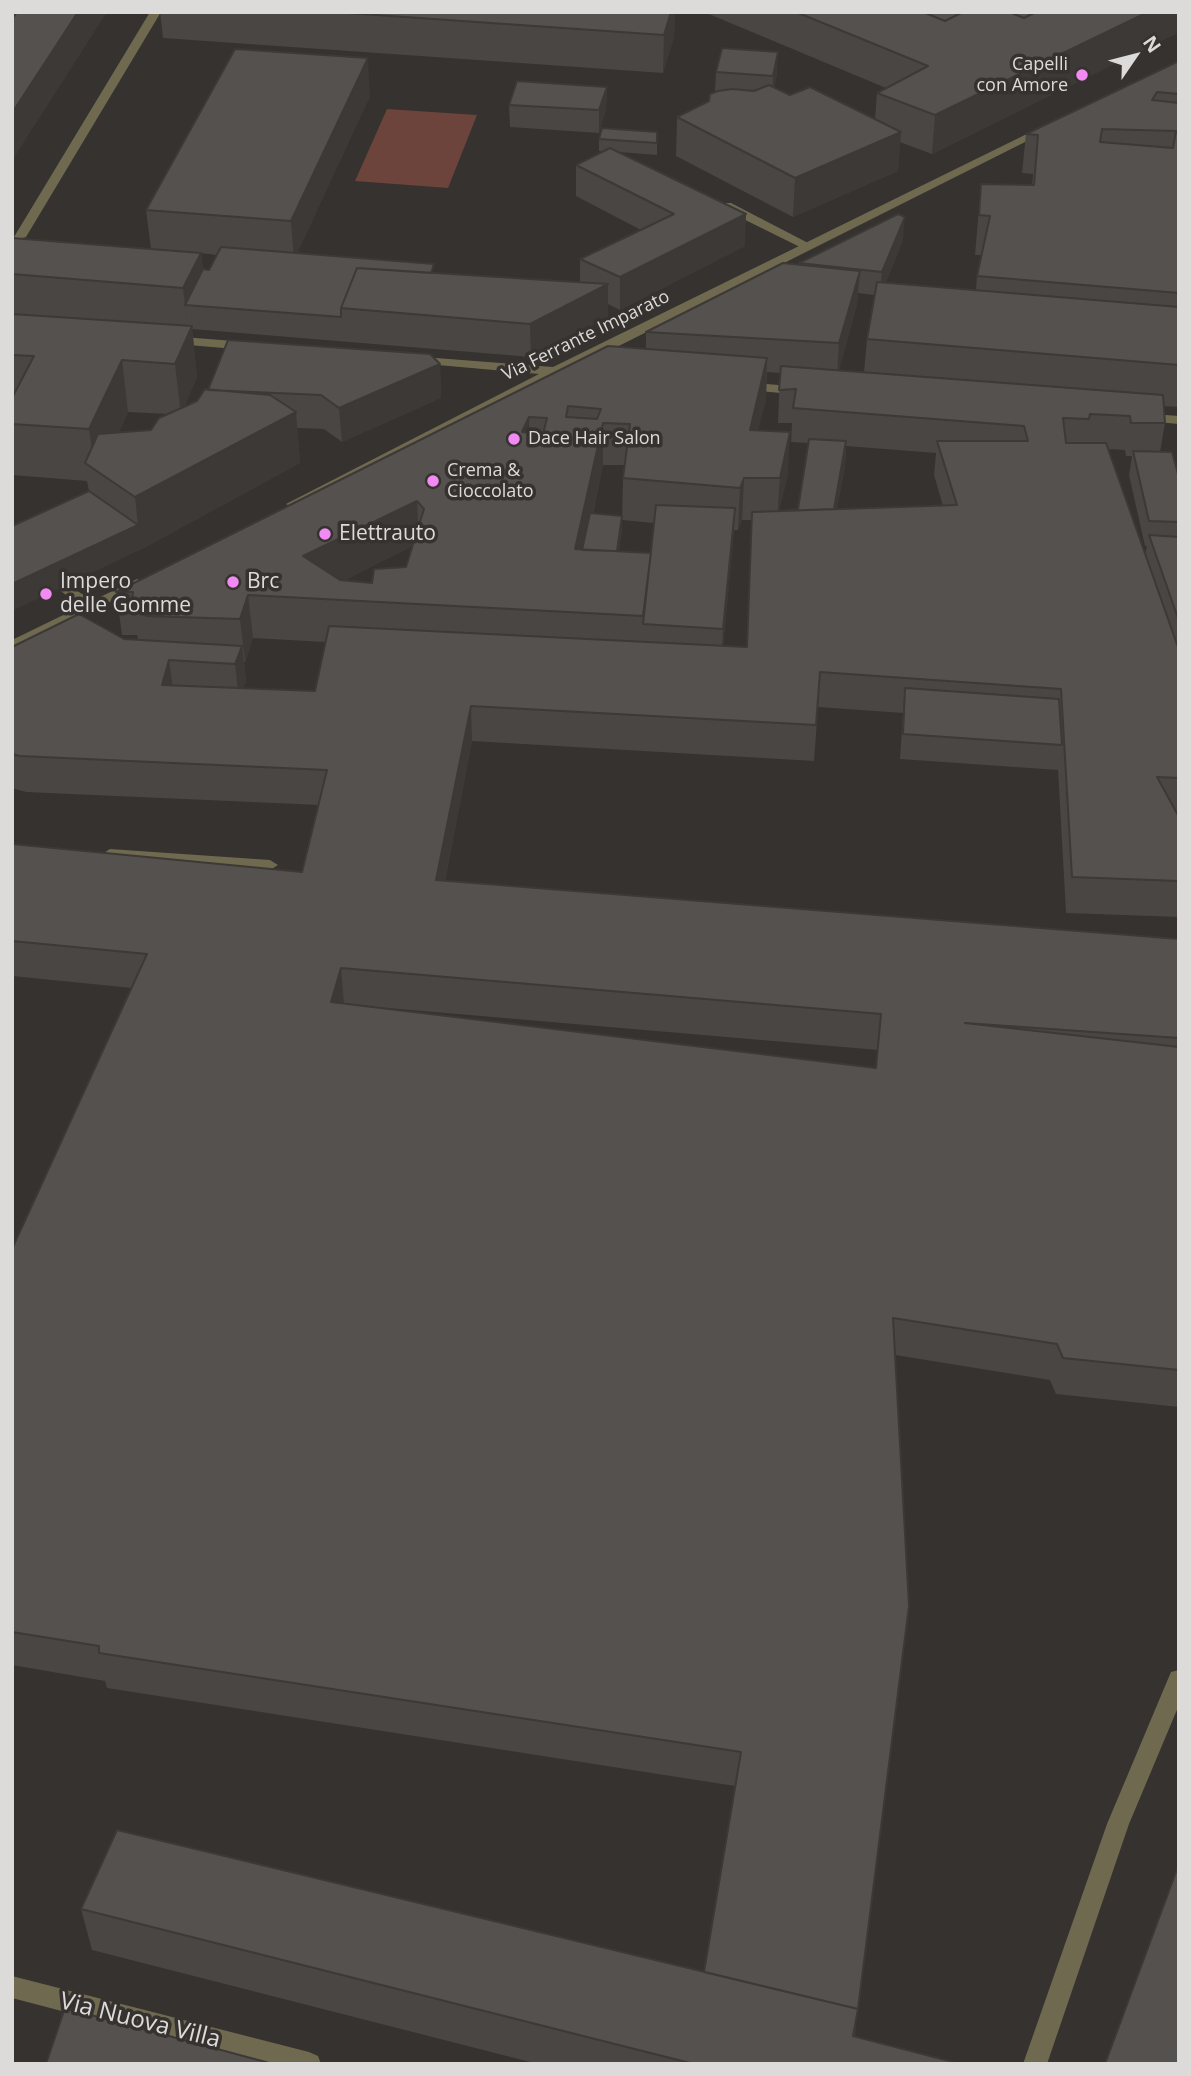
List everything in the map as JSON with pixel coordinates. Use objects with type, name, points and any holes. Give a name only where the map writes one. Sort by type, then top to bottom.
[{"type":"street","points":[[20,237],[156,12]]},
{"type":"street","name":"Via Ferrante Imparato","points":[[285,508],[555,371],[1057,124]]},
{"type":"street","points":[[712,198],[808,246]]},
{"type":"street","points":[[151,338],[262,347]]},
{"type":"street","points":[[402,358],[589,374]]},
{"type":"street","points":[[722,384],[819,392]]},
{"type":"street","points":[[1124,416],[1179,421]]},
{"type":"street","points":[[12,646],[152,576]]},
{"type":"street","points":[[64,587],[92,606]]},
{"type":"street","points":[[94,853],[270,865]]},
{"type":"street","points":[[1035,2064],[1118,1824],[1179,1679]]},
{"type":"street","name":"Via Nuova Villa","points":[[12,1987],[309,2064]]},
{"type":"shaded area","points":[[387,109],[477,115],[448,188],[355,181]]},
{"type":"building","points":[[17,12],[78,12],[12,113],[12,19]]},
{"type":"building","points":[[333,12],[671,12],[664,35]]},
{"type":"building","points":[[796,12],[923,12],[945,21],[963,12],[1009,12],[1024,18],[1036,12],[1148,12],[935,115],[877,93],[928,66]]},
{"type":"building","points":[[923,12],[963,12],[945,21]]},
{"type":"building","points":[[1009,12],[1036,12],[1024,18]]},
{"type":"building","points":[[722,48],[778,52],[773,76],[716,72]]},
{"type":"building","points":[[235,49],[368,58],[291,221],[146,210]]},
{"type":"building","points":[[1179,61],[1179,94],[1157,92],[1152,100],[1179,103],[1179,293],[977,276],[990,216],[979,215],[981,184],[1034,185],[1038,135],[1026,134]],"holes":[[[1102,129],[1176,131],[1173,148],[1100,142]]]},
{"type":"building","points":[[517,81],[607,87],[599,110],[509,105]]},
{"type":"building","points":[[769,85],[790,95],[810,87],[901,132],[795,178],[677,117],[709,101],[710,94],[718,91],[754,91]]},
{"type":"building","points":[[602,128],[657,132],[657,143],[599,139]]},
{"type":"building","points":[[610,148],[746,214],[620,277],[580,259],[674,214],[576,165]]},
{"type":"building","points":[[898,214],[905,217],[882,272],[799,263]]},
{"type":"building","points":[[12,238],[201,253],[183,288],[12,274]]},
{"type":"building","points":[[221,247],[434,264],[431,273],[357,268],[341,308],[341,317],[185,305],[203,269],[209,270]]},
{"type":"building","points":[[783,263],[860,271],[839,343],[646,332]]},
{"type":"building","points":[[357,268],[608,284],[530,324],[341,308]]},
{"type":"building","points":[[877,282],[1179,307],[1179,365],[867,339]]},
{"type":"building","points":[[12,314],[192,326],[175,364],[122,360],[89,429],[12,424],[12,398],[34,356],[12,355]]},
{"type":"building","points":[[228,340],[430,354],[440,364],[339,408],[321,395],[208,390]]},
{"type":"building","points":[[608,346],[767,358],[750,430],[790,432],[780,478],[744,478],[740,488],[623,478],[630,424],[603,423],[575,549],[651,553],[643,616],[248,595],[240,619],[146,616],[151,602],[132,601],[133,592],[116,592]],"holes":[[[568,406],[601,409],[597,419],[566,417]],[[529,417],[547,418],[543,434],[522,432]],[[417,501],[424,509],[406,567],[374,569],[372,583],[340,580],[303,556]]]},
{"type":"building","points":[[781,366],[1163,395],[1165,423],[1131,423],[1130,416],[1090,414],[1089,419],[1063,418],[1066,443],[1106,443],[1179,650],[1179,778],[1157,777],[1179,817],[1179,881],[1072,877],[1061,689],[820,672],[816,725],[471,706],[436,880],[1179,939],[1179,1038],[965,1023],[1179,1047],[1179,1370],[1063,1358],[1057,1344],[893,1318],[909,1606],[858,2009],[704,1972],[741,1752],[99,1653],[99,1646],[12,1632],[12,1249],[147,954],[12,941],[12,844],[302,872],[327,770],[12,754],[12,647],[79,614],[124,639],[242,646],[235,664],[169,660],[162,685],[315,691],[329,626],[747,647],[752,512],[957,505],[937,441],[1028,441],[1024,426],[793,408],[796,389],[779,390]],"holes":[[[341,968],[881,1014],[876,1068],[331,1002]]]},
{"type":"building","points":[[205,389],[270,395],[296,412],[135,497],[85,463],[98,434],[151,430],[159,418],[197,401]]},
{"type":"building","points":[[809,439],[846,441],[834,509],[781,511],[798,509]]},
{"type":"building","points":[[1133,451],[1172,452],[1179,474],[1179,522],[1149,521]]},
{"type":"building","points":[[89,491],[138,525],[12,584],[12,526]]},
{"type":"building","points":[[656,505],[735,508],[723,629],[643,624]]},
{"type":"building","points":[[590,513],[622,516],[617,551],[582,550]]},
{"type":"building","points":[[1149,535],[1179,537],[1179,621]]},
{"type":"building","points":[[905,688],[1059,699],[1062,745],[903,734]]},
{"type":"building","points":[[117,1830],[858,2009],[853,2036],[953,2064],[694,2064],[81,1909]]},
{"type":"building","points":[[1179,1864],[1179,2064],[1105,2064]]},
{"type":"building","points":[[65,2008],[273,2064],[46,2064]]},
{"type":"place","name":"Capelli con Amore","points":[[1082,75]]},
{"type":"place","name":"Dace Hair Salon","points":[[514,439]]},
{"type":"place","name":"Crema & Cioccolato","points":[[433,481]]},
{"type":"place","name":"Elettrauto","points":[[325,534]]},
{"type":"place","name":"Brc","points":[[233,582]]},
{"type":"place","name":"Impero delle Gomme","points":[[46,594]]}]
